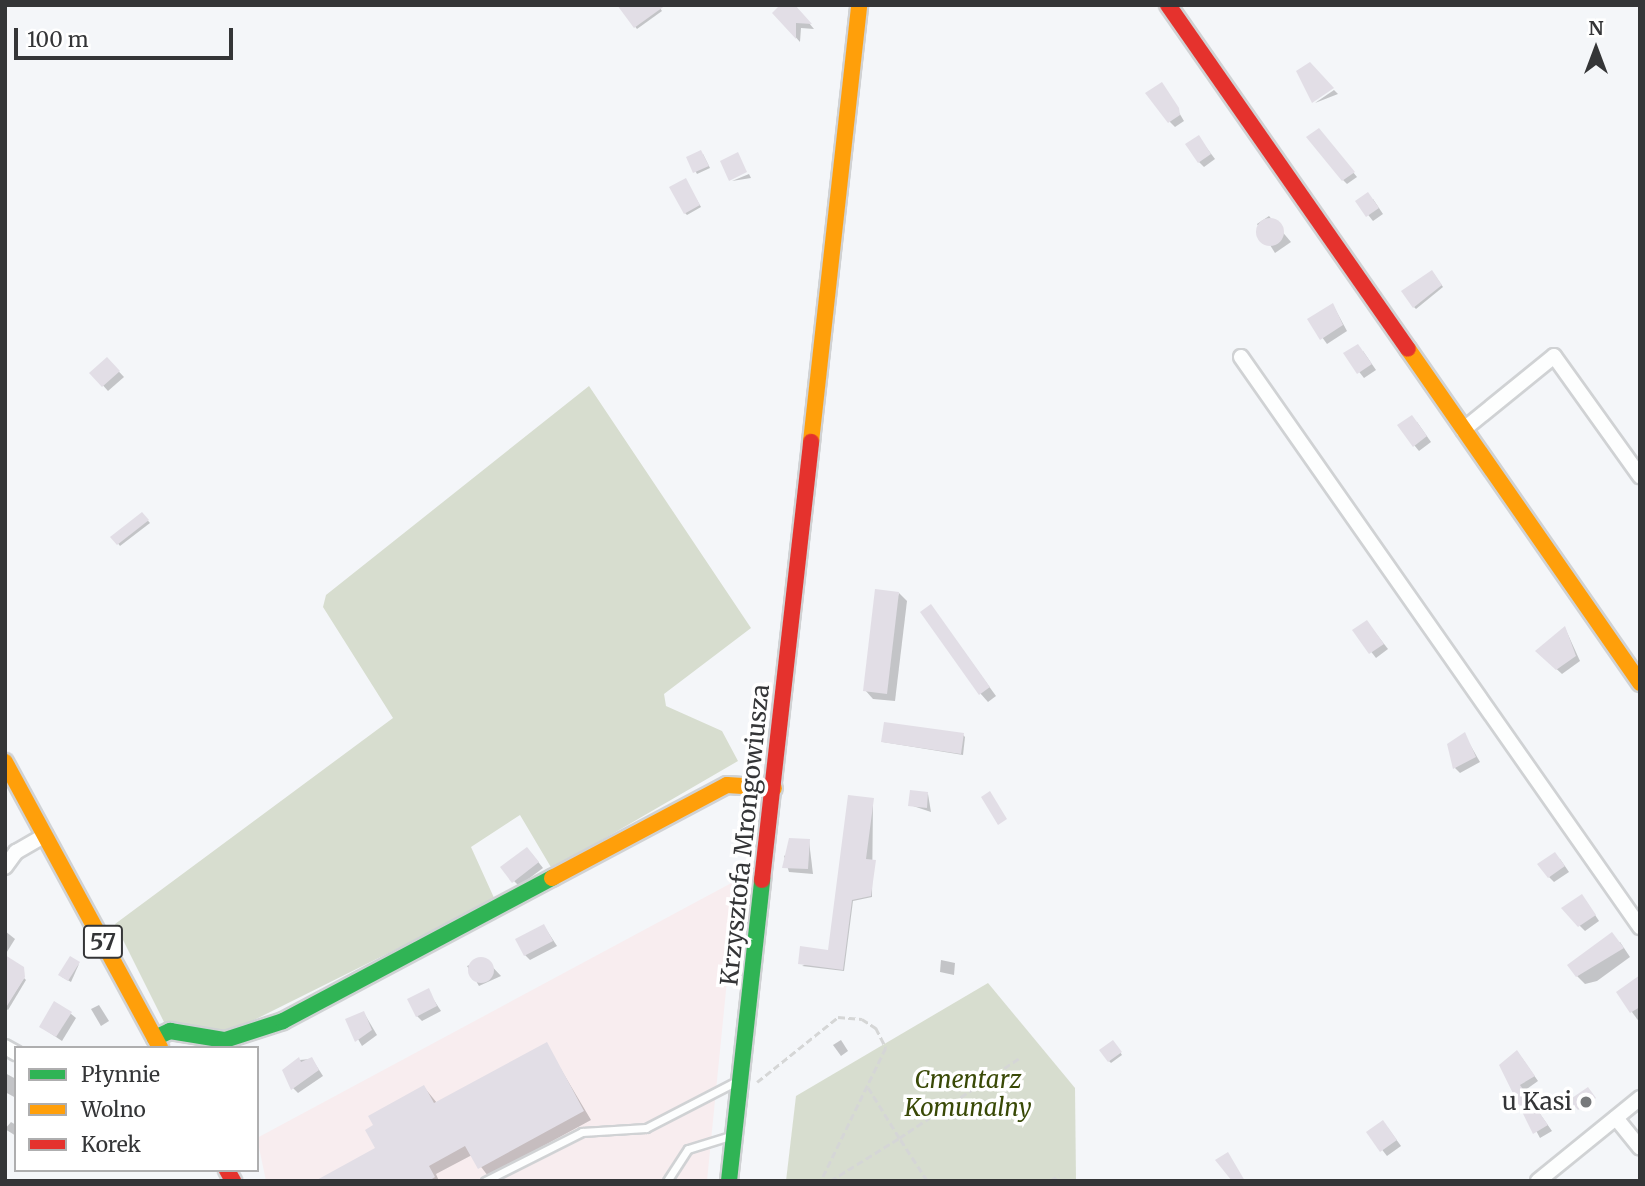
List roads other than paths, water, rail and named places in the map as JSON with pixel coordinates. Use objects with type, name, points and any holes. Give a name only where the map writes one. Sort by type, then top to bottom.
[{"type":"main road","name":"Krzysztofa Mrongowiusza","points":[[729,1181],[859,5]]},
{"type":"main road","points":[[1168,5],[1640,683]]},
{"type":"main road","name":"57","points":[[5,762],[158,1043]]},
{"type":"main road","points":[[158,1043],[170,1031],[225,1040],[283,1021],[727,785],[774,788]]},
{"type":"street","points":[[1462,430],[1554,356],[1640,476]]},
{"type":"street","points":[[1241,357],[1640,927]]},
{"type":"street","points":[[5,867],[16,852],[45,835]]},
{"type":"street","points":[[1538,1181],[1640,1098]]},
{"type":"street","points":[[1616,1118],[1640,1148]]},
{"type":"lane","points":[[485,1181],[582,1132],[646,1128],[740,1084]]},
{"type":"lane","points":[[667,1181],[688,1149],[735,1135]]},
{"type":"place","name":"u Kasi","points":[[1586,1102]]},
{"type":"park label","name":"Cmentarz Komunalny","points":[[968,1094]]}]
